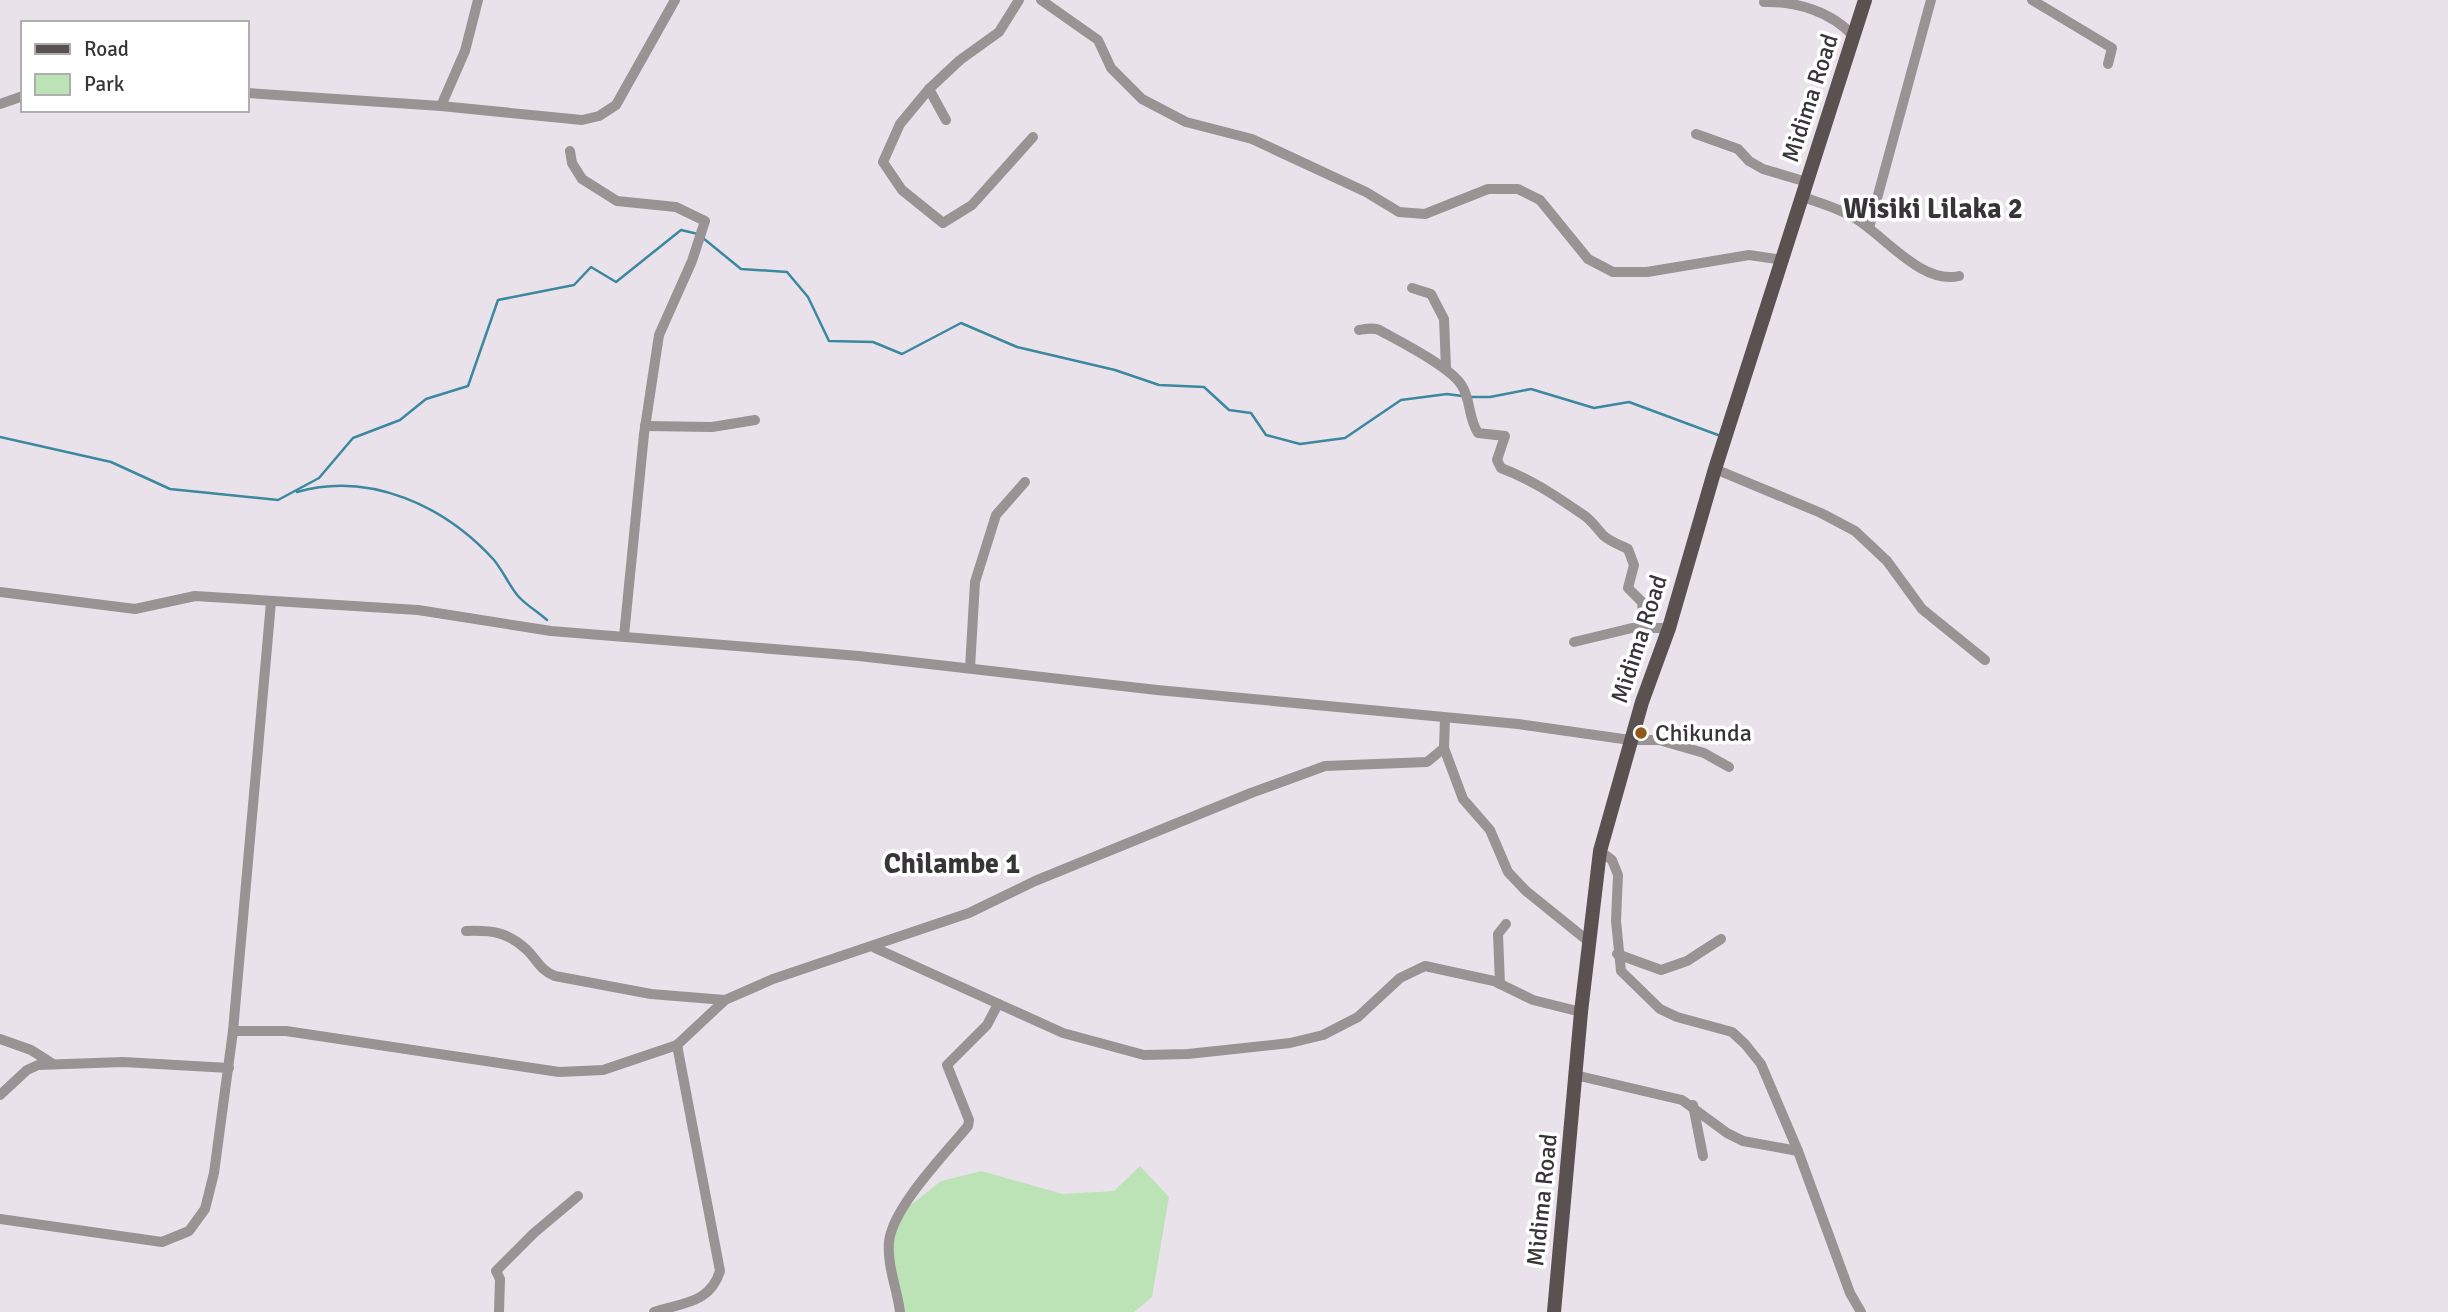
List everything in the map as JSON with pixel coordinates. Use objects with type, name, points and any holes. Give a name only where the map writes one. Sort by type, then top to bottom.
[{"type":"main road","name":"Midima Road","points":[[1554,1312],[1588,941],[1600,851],[1630,740],[1669,628],[1715,469],[1865,0]]},
{"type":"street","points":[[441,106],[465,51],[478,0]]},
{"type":"street","points":[[248,93],[441,106],[570,121],[599,116],[615,104],[675,0]]},
{"type":"street","points":[[1019,0],[999,32],[960,60],[929,89],[901,124],[883,162],[902,190],[943,223],[972,205],[1033,137]]},
{"type":"street","points":[[1041,0],[1098,40],[1111,68],[1142,99],[1195,125],[1252,139],[1366,191],[1399,212],[1425,214],[1471,194],[1504,187],[1529,192],[1539,200],[1575,247],[1601,268],[1613,272],[1647,272],[1749,255],[1784,260]]},
{"type":"street","points":[[1869,228],[1931,0]]},
{"type":"street","points":[[2032,0],[2112,48],[2108,64]]},
{"type":"street","points":[[1764,2],[1784,1],[1815,11],[1842,23],[1854,37]]},
{"type":"street","points":[[929,89],[946,120]]},
{"type":"street","points":[[0,104],[21,97]]},
{"type":"street","points":[[1696,134],[1738,149],[1752,164],[1854,217],[1886,244],[1924,268],[1951,278],[1959,276]]},
{"type":"street","points":[[570,151],[572,163],[582,178],[617,201],[676,207],[705,221],[692,261],[659,335],[645,426],[624,636]]},
{"type":"street","points":[[1412,288],[1431,294],[1444,319],[1446,368]]},
{"type":"street","points":[[1359,330],[1380,330],[1399,344],[1414,349],[1429,362],[1446,368],[1462,386],[1473,425],[1478,433],[1505,436],[1497,460],[1501,468],[1518,473],[1559,496],[1568,506],[1588,518],[1606,538],[1628,549],[1634,565],[1628,588],[1642,601],[1644,627]]},
{"type":"street","points":[[645,426],[712,427],[755,420]]},
{"type":"street","points":[[1715,469],[1821,513],[1855,531],[1887,561],[1922,608],[1985,660]]},
{"type":"street","points":[[970,668],[975,582],[996,514],[1025,482]]},
{"type":"street","points":[[0,592],[135,609],[195,596],[418,610],[551,632],[624,636],[970,668],[1672,743],[1715,758],[1729,767]]},
{"type":"street","points":[[0,1219],[162,1242],[189,1231],[205,1209],[214,1173],[229,1068],[271,602]]},
{"type":"street","points":[[1574,642],[1644,627],[1669,628]]},
{"type":"street","points":[[1445,718],[1444,748],[1463,799],[1490,830],[1502,860],[1515,882],[1588,941]]},
{"type":"street","points":[[233,1031],[286,1031],[559,1072],[603,1070],[677,1045],[726,1000],[773,979],[874,948],[909,932],[988,906],[1035,881],[1175,821],[1314,770],[1344,764],[1427,762],[1444,748]]},
{"type":"street","points":[[1600,851],[1612,860],[1618,875],[1617,954],[1621,971],[1629,982],[1660,1009],[1677,1017],[1732,1032],[1745,1044],[1773,1088],[1850,1293],[1861,1312]]},
{"type":"street","points":[[1500,984],[1498,934],[1506,923]]},
{"type":"street","points":[[466,931],[504,933],[528,951],[543,971],[555,976],[651,994],[726,1000]]},
{"type":"street","points":[[1617,954],[1661,970],[1687,961],[1721,939]]},
{"type":"street","points":[[874,948],[998,1004],[1096,1044],[1144,1055],[1290,1043],[1323,1035],[1358,1017],[1400,978],[1425,966],[1465,973],[1500,984],[1533,1000],[1581,1012]]},
{"type":"street","points":[[900,1312],[889,1262],[892,1227],[901,1208],[968,1126],[969,1120],[947,1065],[987,1025],[998,1004]]},
{"type":"street","points":[[0,1039],[38,1053],[53,1064]]},
{"type":"street","points":[[654,1312],[693,1308],[715,1284],[720,1262],[677,1045]]},
{"type":"street","points":[[0,1095],[27,1070],[38,1065],[122,1062],[229,1068]]},
{"type":"street","points":[[1575,1075],[1693,1105],[1727,1133],[1742,1141],[1798,1151]]},
{"type":"street","points":[[1693,1105],[1703,1156]]},
{"type":"street","points":[[499,1312],[500,1279],[496,1271],[534,1233],[578,1196]]},
{"type":"green space","points":[[1140,1166],[1169,1197],[1152,1297],[1134,1312],[902,1312],[891,1260],[896,1217],[941,1181],[981,1171],[1063,1194],[1114,1191]]},
{"type":"waterway","points":[[0,437],[111,462],[170,489],[278,500],[319,478],[353,438],[400,420],[426,399],[468,386],[498,300],[574,285],[591,267],[616,282],[681,230],[698,234]]},
{"type":"waterway","points":[[703,238],[741,269],[787,272],[808,297],[829,341],[873,342],[902,354],[961,323],[1017,347],[1115,370],[1159,385],[1204,387],[1229,410],[1251,413],[1266,435],[1300,444],[1345,438],[1401,400],[1447,394],[1462,396]]},
{"type":"waterway","points":[[1469,397],[1490,397],[1531,389],[1594,408],[1629,402],[1718,435]]},
{"type":"waterway","points":[[297,492],[352,486],[378,490],[429,509],[474,541],[494,560],[518,596],[547,620]]},
{"type":"place","name":"Chikunda","points":[[1641,733]]},
{"type":"district","name":"Wisiki Lilaka 2","points":[[1933,208]]},
{"type":"district","name":"Chilambe 1","points":[[952,863]]}]
